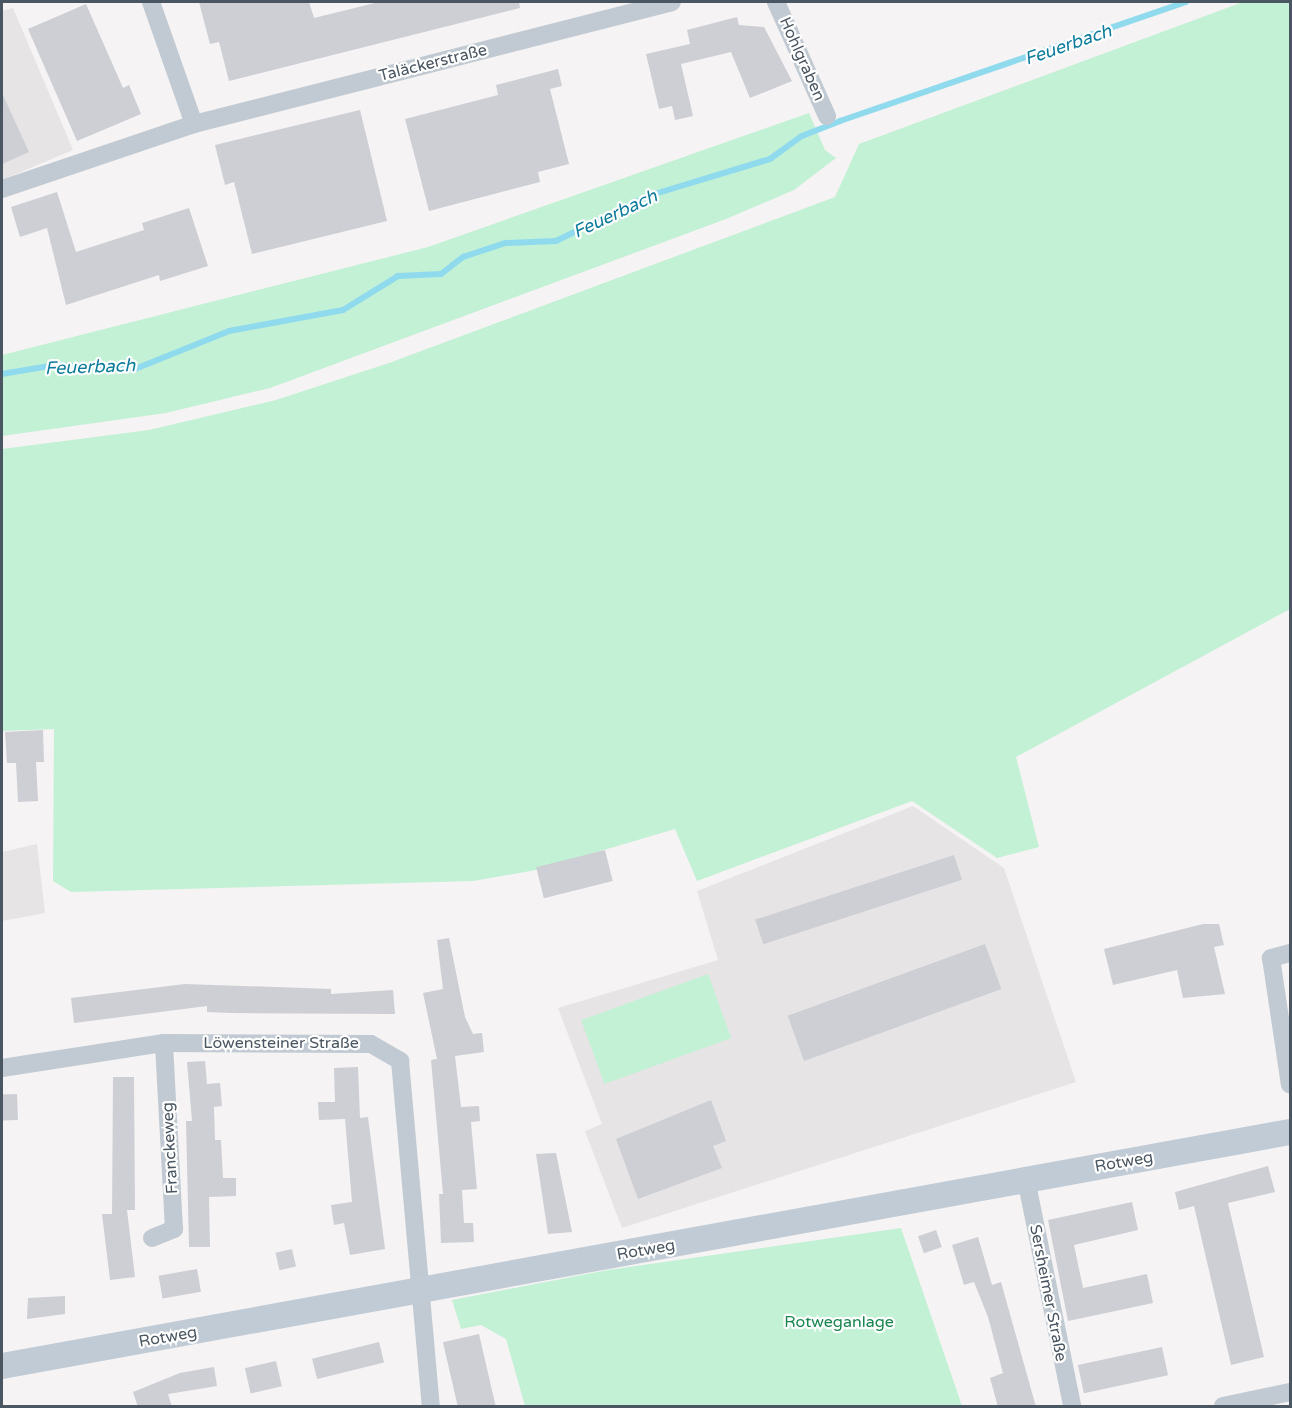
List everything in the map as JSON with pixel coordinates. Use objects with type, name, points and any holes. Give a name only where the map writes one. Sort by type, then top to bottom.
[{"type":"main road","name":"Rotweg","points":[[2,1366],[1290,1132]]},
{"type":"street","points":[[151,2],[194,124]]},
{"type":"street","name":"Taläckerstraße","points":[[2,189],[194,124],[672,2]]},
{"type":"street","name":"Hohlgraben","points":[[776,2],[827,116]]},
{"type":"street","points":[[1290,953],[1271,958],[1290,1084]]},
{"type":"street","name":"Löwensteiner Straße","points":[[2,1068],[164,1043],[371,1044],[400,1061],[418,1290]]},
{"type":"street","name":"Franckeweg","points":[[152,1238],[174,1229],[164,1043]]},
{"type":"street","name":"Sersheimer Straße","points":[[1026,1179],[1072,1407]]},
{"type":"street","points":[[418,1290],[431,1407]]},
{"type":"street","points":[[1223,1407],[1290,1395]]},
{"type":"shaded area","points":[[13,8],[73,150],[2,180],[2,11]]},
{"type":"shaded area","points":[[913,806],[1004,868],[1076,1082],[622,1228],[585,1131],[602,1124],[558,1008],[718,960],[697,891]]},
{"type":"shaded area","points":[[37,844],[45,913],[2,921],[2,852]]},
{"type":"green space","points":[[1243,2],[1290,2],[1290,609],[1016,757],[1039,847],[997,858],[912,801],[697,881],[675,829],[536,870],[473,881],[71,892],[53,881],[54,729],[2,731],[2,449],[149,430],[276,400],[389,363],[835,197],[859,144]]},
{"type":"green space","points":[[809,113],[825,150],[836,158],[794,190],[726,219],[270,388],[166,413],[2,436],[2,355],[428,247]]},
{"type":"green space","points":[[708,974],[731,1038],[604,1084],[581,1020]]},
{"type":"green space","name":"Rotweganlage","points":[[901,1228],[962,1406],[525,1406],[506,1339],[481,1325],[461,1329],[452,1300],[608,1270]]},
{"type":"building","points":[[199,2],[309,2],[314,18],[379,2],[519,2],[520,8],[229,81],[219,42],[210,44]]},
{"type":"building","points":[[86,4],[123,88],[129,85],[141,114],[77,141],[28,29]]},
{"type":"building","points":[[737,17],[739,25],[764,27],[792,81],[750,98],[731,52],[681,64],[693,116],[675,120],[672,106],[659,109],[646,54],[690,44],[687,30]]},
{"type":"building","points":[[558,69],[562,86],[550,89],[569,164],[538,172],[540,182],[429,211],[405,119],[498,95],[496,85]]},
{"type":"building","points":[[2,93],[29,152],[2,164]]},
{"type":"building","points":[[360,110],[387,221],[252,254],[234,182],[225,185],[215,145]]},
{"type":"building","points":[[57,192],[76,252],[144,230],[142,223],[189,208],[208,266],[160,281],[159,275],[66,305],[47,228],[20,237],[11,207]]},
{"type":"building","points":[[43,730],[44,762],[36,762],[38,801],[18,802],[16,763],[7,763],[5,732]]},
{"type":"building","points":[[605,850],[613,881],[544,898],[536,867]]},
{"type":"building","points":[[954,855],[962,880],[763,944],[755,920]]},
{"type":"building","points":[[1203,924],[1219,924],[1224,945],[1214,947],[1225,994],[1183,998],[1177,970],[1113,985],[1104,949]]},
{"type":"building","points":[[449,938],[465,1017],[473,1034],[482,1033],[484,1052],[455,1056],[461,1107],[479,1106],[480,1121],[471,1122],[477,1189],[462,1190],[464,1223],[473,1223],[474,1242],[441,1243],[439,1194],[443,1194],[431,1060],[437,1059],[423,993],[443,989],[437,940]]},
{"type":"building","points":[[985,944],[1001,989],[804,1061],[788,1016]]},
{"type":"building","points":[[185,984],[331,989],[331,994],[393,990],[395,1014],[207,1012],[207,1006],[74,1023],[71,998]]},
{"type":"building","points":[[205,1061],[207,1084],[220,1083],[222,1106],[214,1107],[215,1140],[221,1140],[223,1178],[236,1178],[236,1196],[209,1197],[210,1247],[189,1247],[186,1121],[192,1121],[187,1062]]},
{"type":"building","points":[[358,1067],[360,1118],[368,1117],[385,1249],[350,1255],[344,1223],[334,1225],[331,1205],[352,1202],[345,1119],[319,1120],[318,1102],[335,1102],[334,1068]]},
{"type":"building","points":[[113,1077],[134,1077],[135,1210],[127,1210],[135,1277],[110,1280],[102,1214],[112,1214]]},
{"type":"building","points":[[17,1094],[18,1120],[3,1121],[2,1095]]},
{"type":"building","points":[[711,1100],[726,1141],[713,1146],[722,1168],[638,1199],[616,1139]]},
{"type":"building","points":[[556,1153],[572,1232],[548,1234],[536,1154]]},
{"type":"building","points":[[1268,1166],[1275,1192],[1228,1203],[1264,1357],[1231,1365],[1194,1206],[1179,1210],[1175,1192]]},
{"type":"building","points":[[1132,1202],[1138,1230],[1074,1245],[1083,1288],[1147,1274],[1153,1303],[1068,1321],[1048,1220]]},
{"type":"building","points":[[936,1230],[942,1247],[924,1253],[918,1236]]},
{"type":"building","points":[[978,1237],[992,1285],[1001,1282],[1036,1407],[998,1407],[990,1378],[1003,1373],[988,1317],[974,1282],[964,1285],[952,1245]]},
{"type":"building","points":[[292,1249],[296,1267],[279,1270],[275,1253]]},
{"type":"building","points":[[197,1269],[201,1292],[163,1298],[159,1276]]},
{"type":"building","points":[[65,1296],[65,1314],[27,1319],[28,1298]]},
{"type":"building","points":[[479,1334],[496,1406],[458,1406],[443,1342]]},
{"type":"building","points":[[379,1342],[384,1362],[317,1379],[312,1359]]},
{"type":"building","points":[[1162,1347],[1168,1375],[1084,1393],[1078,1365]]},
{"type":"building","points":[[276,1361],[282,1386],[251,1394],[245,1368]]},
{"type":"building","points":[[214,1367],[217,1386],[168,1394],[172,1407],[138,1407],[133,1392],[180,1373]]},
{"type":"waterway","name":"Feuerbach","points":[[2,374],[55,365],[135,369],[229,331],[343,310],[398,276],[441,274],[463,257],[505,243],[556,241],[648,196],[770,159],[802,136],[840,121],[1186,2]]}]
